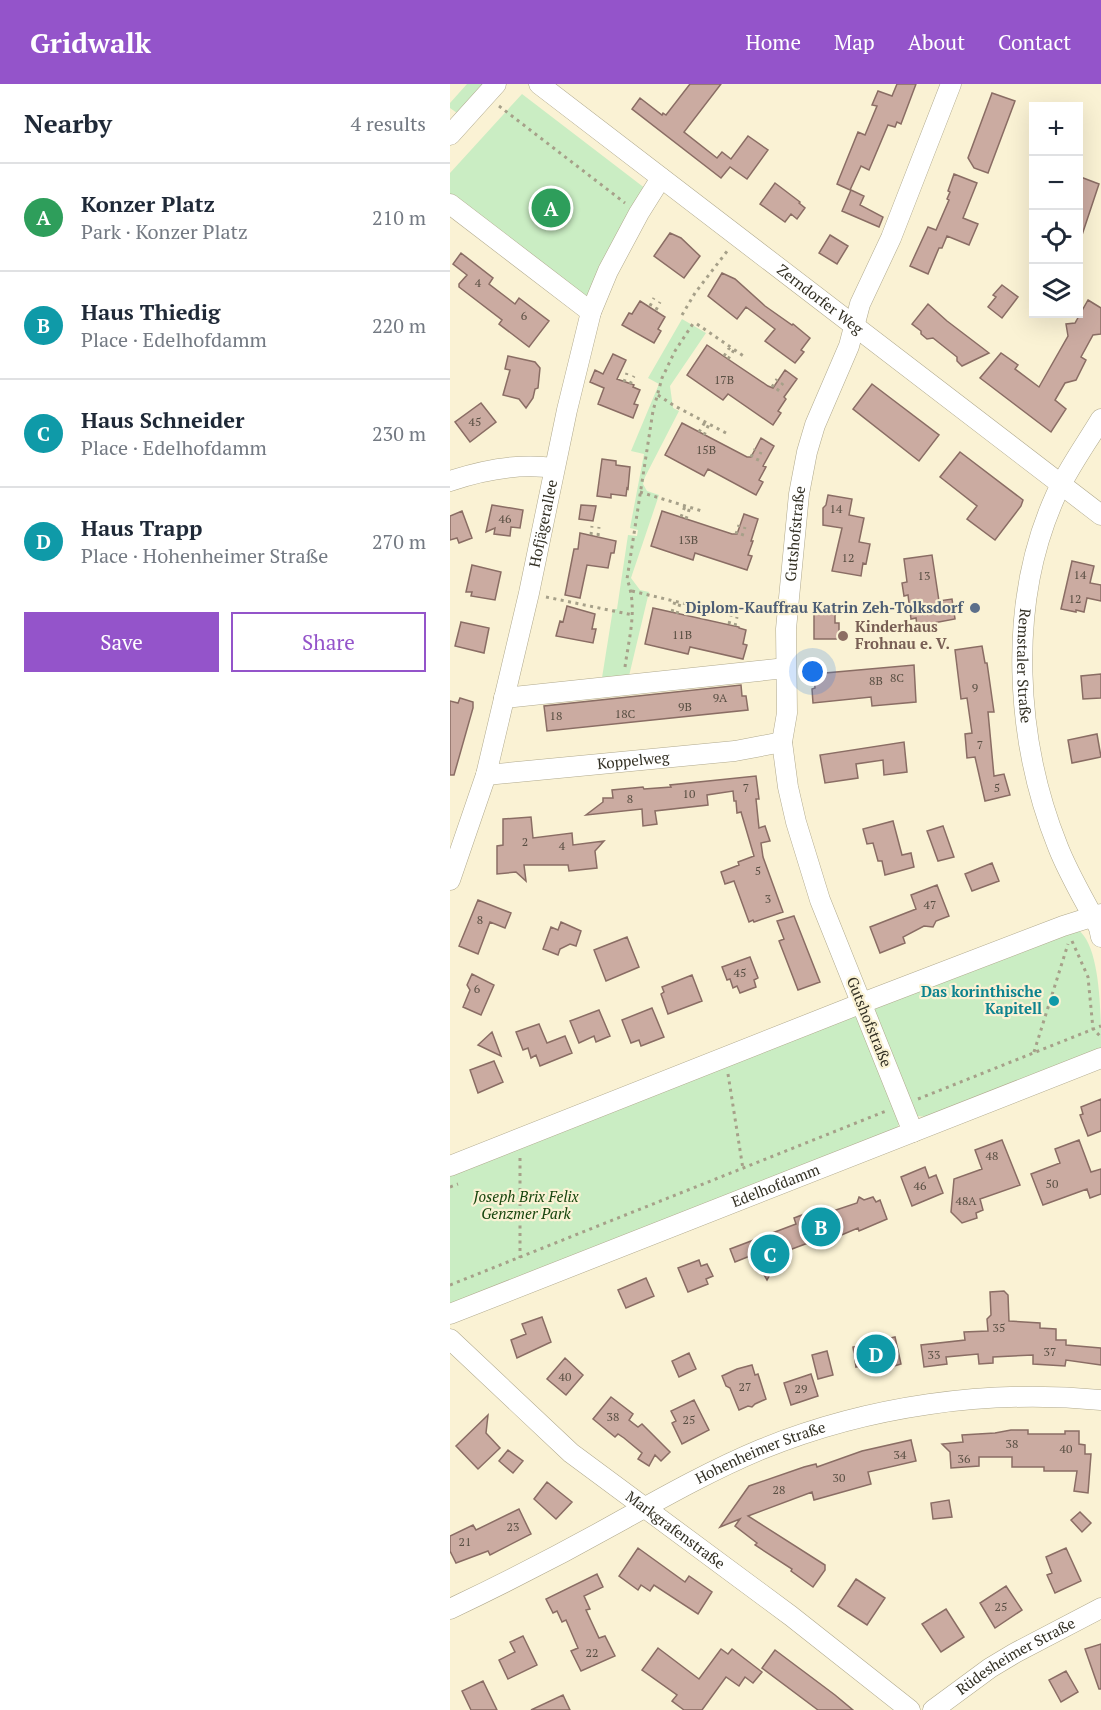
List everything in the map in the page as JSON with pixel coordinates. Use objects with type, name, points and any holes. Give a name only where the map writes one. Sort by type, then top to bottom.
[{"type":"street","points":[[450,135],[496,84]]},
{"type":"street","name":"Zerndorfer Weg","points":[[539,84],[1101,515]]},
{"type":"street","name":"Gutshofstraße","points":[[913,1132],[824,909],[807,861],[788,787],[782,742],[787,713],[787,601],[802,474],[815,425],[849,346],[860,304],[891,238],[951,84]]},
{"type":"street","name":"Hofjägerallee","points":[[450,880],[486,775],[530,593],[554,468],[591,312],[608,271],[661,178]]},
{"type":"street","points":[[450,204],[591,312]]},
{"type":"street","name":"Remstaler Straße","points":[[1101,419],[1061,484],[1040,541],[1027,599],[1023,661],[1025,721],[1037,782],[1052,832],[1064,861],[1097,915],[1101,937]]},
{"type":"street","points":[[450,481],[476,473],[510,468],[542,466],[554,468]]},
{"type":"street","points":[[504,698],[786,668]]},
{"type":"street","name":"Koppelweg","points":[[486,775],[735,751],[782,742]]},
{"type":"street","points":[[450,1166],[1063,926],[1097,915]]},
{"type":"street","name":"Edelhofdamm","points":[[450,1314],[1101,1059]]},
{"type":"street","name":"Markgrafenstraße","points":[[450,1340],[572,1453],[791,1616],[910,1710]]},
{"type":"street","name":"Hohenheimer Straße","points":[[450,1609],[710,1472],[761,1449],[818,1429],[879,1414],[934,1404],[989,1398],[1101,1400]]},
{"type":"street","name":"Rüdesheimer Straße","points":[[933,1710],[990,1668],[1101,1608]]},
{"type":"path","points":[[498,105],[629,206]]},
{"type":"path","points":[[682,315],[695,292],[738,236]]},
{"type":"path","points":[[650,306],[654,298]]},
{"type":"path","points":[[656,310],[660,302]]},
{"type":"path","points":[[622,686],[633,615],[632,591],[627,579],[653,411],[662,378],[675,351],[695,323],[744,357]]},
{"type":"path","points":[[724,356],[730,347]]},
{"type":"path","points":[[728,359],[734,350]]},
{"type":"path","points":[[624,382],[627,373]]},
{"type":"path","points":[[630,384],[634,376]]},
{"type":"path","points":[[772,387],[777,379]]},
{"type":"path","points":[[777,391],[783,383]]},
{"type":"path","points":[[658,395],[726,433]]},
{"type":"path","points":[[699,432],[705,422]]},
{"type":"path","points":[[704,435],[709,424]]},
{"type":"path","points":[[751,457],[755,449]]},
{"type":"path","points":[[757,461],[761,452]]},
{"type":"path","points":[[640,492],[702,511]]},
{"type":"path","points":[[681,517],[685,506]]},
{"type":"path","points":[[686,519],[690,507]]},
{"type":"path","points":[[736,534],[739,525]]},
{"type":"path","points":[[591,535],[592,526]]},
{"type":"path","points":[[598,536],[599,527]]},
{"type":"path","points":[[742,536],[745,527]]},
{"type":"path","points":[[632,591],[695,606]]},
{"type":"path","points":[[530,593],[633,615]]},
{"type":"path","points":[[672,612],[675,601]]},
{"type":"path","points":[[678,614],[680,603]]},
{"type":"path","points":[[578,609],[579,604]]},
{"type":"path","points":[[585,610],[586,605]]},
{"type":"path","points":[[729,624],[731,616]]},
{"type":"path","points":[[735,626],[737,617]]},
{"type":"path","points":[[1033,1053],[1070,937],[1088,977],[1093,1029],[1101,1037]]},
{"type":"path","points":[[908,1102],[1101,1026]]},
{"type":"path","points":[[728,1074],[743,1169]]},
{"type":"path","points":[[450,1285],[886,1111]]},
{"type":"path","points":[[520,1158],[520,1258]]},
{"type":"green space","points":[[467,84],[483,84],[457,113],[450,108],[450,103]]},
{"type":"green space","points":[[522,94],[646,189],[589,303],[450,195],[450,173]]},
{"type":"green space","points":[[682,319],[706,333],[670,386],[673,408],[679,411],[643,484],[647,491],[659,495],[631,578],[640,590],[649,592],[629,676],[601,684],[613,609],[617,609],[628,535],[637,536],[638,530],[630,528],[644,454],[631,451],[659,384],[648,378]]},
{"type":"green space","points":[[1078,930],[1086,938],[1095,966],[1100,1002],[1101,1049],[928,1117],[917,1116],[873,1013],[874,1007]]},
{"type":"green space","name":"Joseph Brix Felix Genzmer Park","points":[[856,1013],[900,1122],[897,1128],[450,1305],[450,1168]]},
{"type":"building","points":[[690,84],[721,84],[684,132],[717,158],[722,152],[731,159],[748,136],[768,150],[747,179],[730,167],[721,178],[632,109],[640,98],[662,115],[663,113],[666,115]]},
{"type":"building","points":[[897,84],[916,84],[901,124],[897,122],[895,127],[888,125],[869,170],[861,166],[850,190],[837,184],[858,132],[865,135],[877,106],[872,105],[878,91],[892,96]]},
{"type":"building","points":[[992,93],[1015,101],[988,173],[974,168],[968,158]]},
{"type":"building","points":[[954,174],[977,183],[963,218],[978,224],[969,245],[947,236],[928,274],[910,266],[928,227],[936,230],[949,200],[947,199],[950,192],[948,191]]},
{"type":"building","points":[[1083,178],[1099,184],[1083,232]]},
{"type":"building","points":[[775,183],[805,208],[797,219],[791,214],[785,222],[760,204]]},
{"type":"building","points":[[851,190],[864,196],[860,205],[883,217],[879,227],[842,211]]},
{"type":"building","points":[[670,233],[681,238],[700,256],[684,278],[654,256]]},
{"type":"building","points":[[830,235],[848,246],[837,264],[819,253]]},
{"type":"building","points":[[461,253],[493,278],[489,284],[515,304],[519,298],[549,321],[529,347],[499,324],[502,320],[459,287],[467,275],[453,264]]},
{"type":"building","points":[[722,273],[735,279],[765,306],[810,338],[801,350],[804,352],[795,363],[765,341],[775,329],[746,307],[737,319],[708,296]]},
{"type":"building","points":[[1002,285],[1018,297],[1002,318],[988,307],[996,297],[993,295]]},
{"type":"building","points":[[1088,300],[1101,308],[1101,334],[1093,335],[1081,357],[1086,360],[1076,380],[1065,383],[1055,400],[1066,409],[1051,432],[980,378],[1001,353],[1018,365],[1015,369],[1039,387],[1068,336],[1066,324],[1075,323],[1078,318],[1083,318],[1083,309]]},
{"type":"building","points":[[640,301],[665,317],[654,343],[622,325]]},
{"type":"building","points":[[928,304],[989,353],[962,366],[957,361],[957,357],[933,338],[927,339],[912,324]]},
{"type":"building","points":[[707,345],[773,388],[785,370],[797,379],[784,397],[786,399],[778,411],[781,413],[773,425],[728,394],[723,400],[687,375]]},
{"type":"building","points":[[613,354],[626,360],[617,379],[634,385],[633,387],[640,390],[634,404],[638,405],[633,418],[598,404],[604,388],[590,382],[595,370],[603,374]]},
{"type":"building","points":[[508,356],[535,362],[540,368],[538,388],[535,389],[533,398],[526,408],[519,399],[503,395],[510,370],[505,369]]},
{"type":"building","points":[[872,384],[939,435],[919,461],[853,409]]},
{"type":"building","points":[[481,403],[496,422],[470,442],[455,422]]},
{"type":"building","points":[[682,423],[747,457],[751,457],[761,438],[774,446],[763,466],[766,467],[759,480],[763,482],[756,495],[708,469],[704,476],[665,455]]},
{"type":"building","points":[[960,452],[1023,500],[1021,506],[995,540],[967,519],[977,506],[940,477]]},
{"type":"building","points":[[602,459],[616,461],[616,465],[630,467],[626,496],[611,494],[611,498],[597,496]]},
{"type":"building","points":[[828,495],[852,499],[849,515],[864,518],[859,542],[870,544],[861,576],[832,571],[842,528],[823,525],[823,508]]},
{"type":"building","points":[[492,505],[523,510],[520,528],[511,527],[510,536],[494,534],[495,528],[486,532]]},
{"type":"building","points":[[581,505],[596,506],[593,521],[579,519]]},
{"type":"building","points":[[462,511],[472,538],[459,543],[457,538],[450,540],[450,516]]},
{"type":"building","points":[[662,511],[732,534],[737,534],[744,514],[758,519],[751,541],[753,541],[748,555],[752,556],[747,570],[695,553],[693,560],[651,546]]},
{"type":"building","points":[[580,533],[616,541],[608,568],[587,565],[580,598],[565,595],[574,549],[578,549]]},
{"type":"building","points":[[932,555],[939,601],[952,599],[955,619],[917,626],[916,618],[911,619],[908,595],[904,596],[902,583],[907,582],[904,559]]},
{"type":"building","points":[[1072,561],[1094,566],[1090,583],[1101,585],[1101,601],[1087,598],[1084,612],[1061,609]]},
{"type":"building","points":[[472,565],[501,572],[495,600],[471,596],[472,592],[466,592]]},
{"type":"building","points":[[567,606],[595,614],[592,629],[596,629],[593,643],[556,636]]},
{"type":"building","points":[[653,608],[746,630],[743,644],[747,645],[743,659],[690,647],[688,654],[645,644]]},
{"type":"building","points":[[814,609],[835,609],[835,623],[839,623],[839,639],[814,639]]},
{"type":"building","points":[[461,622],[489,628],[484,653],[455,646]]},
{"type":"building","points":[[982,646],[985,663],[987,663],[994,712],[988,712],[994,776],[1004,774],[1010,795],[985,801],[975,757],[967,758],[965,734],[972,733],[967,698],[961,699],[955,650]]},
{"type":"building","points":[[914,665],[916,702],[872,706],[871,697],[813,703],[814,674]]},
{"type":"building","points":[[1101,674],[1101,698],[1083,699],[1081,676]]},
{"type":"building","points":[[741,685],[742,696],[746,696],[748,710],[547,731],[544,706]]},
{"type":"building","points":[[460,698],[473,702],[473,708],[454,775],[450,775],[450,701],[458,703]]},
{"type":"building","points":[[1097,734],[1101,757],[1072,763],[1068,740]]},
{"type":"building","points":[[904,742],[907,772],[884,775],[883,760],[856,764],[858,778],[825,783],[820,755]]},
{"type":"building","points":[[756,776],[759,828],[765,826],[770,841],[761,843],[763,857],[783,912],[754,922],[753,920],[749,922],[734,881],[725,884],[721,872],[754,856],[741,812],[737,813],[733,791],[707,795],[708,805],[655,811],[657,824],[643,826],[642,809],[586,815],[603,802],[603,798],[613,798],[612,790],[671,787],[670,785]]},
{"type":"building","points":[[531,817],[533,838],[572,833],[573,845],[604,841],[595,851],[597,868],[569,871],[568,865],[524,865],[526,881],[516,872],[497,874],[497,846],[503,845],[503,819]]},
{"type":"building","points":[[893,821],[902,855],[911,853],[914,867],[885,875],[882,861],[878,861],[873,843],[867,844],[863,829]]},
{"type":"building","points":[[943,826],[954,857],[938,861],[927,831]]},
{"type":"building","points":[[992,863],[999,881],[972,891],[965,874]]},
{"type":"building","points":[[937,885],[949,916],[936,921],[933,927],[924,926],[903,937],[905,943],[880,953],[870,927],[916,909],[911,895]]},
{"type":"building","points":[[478,900],[511,913],[505,928],[490,922],[478,954],[459,946]]},
{"type":"building","points":[[794,916],[820,982],[798,990],[779,941],[784,939],[777,921]]},
{"type":"building","points":[[561,922],[581,931],[576,946],[570,944],[560,949],[558,955],[543,949],[551,927],[558,930]]},
{"type":"building","points":[[627,937],[639,967],[606,981],[594,950]]},
{"type":"building","points":[[750,957],[758,978],[754,980],[756,987],[740,993],[737,986],[733,988],[730,979],[727,980],[722,967]]},
{"type":"building","points":[[472,974],[494,985],[481,1015],[463,1007],[470,990],[467,985]]},
{"type":"building","points":[[692,975],[702,1001],[668,1014],[661,994],[664,992],[662,987]]},
{"type":"building","points":[[652,1008],[664,1037],[641,1046],[639,1040],[631,1043],[622,1020]]},
{"type":"building","points":[[599,1010],[610,1036],[596,1042],[594,1036],[579,1043],[570,1021]]},
{"type":"building","points":[[539,1024],[547,1043],[565,1036],[572,1053],[540,1066],[536,1055],[531,1058],[528,1048],[523,1050],[516,1032]]},
{"type":"building","points":[[492,1032],[501,1056],[478,1045]]},
{"type":"building","points":[[494,1061],[503,1082],[478,1093],[470,1070]]},
{"type":"building","points":[[1101,1099],[1101,1131],[1088,1136],[1080,1115],[1083,1114],[1081,1107]]},
{"type":"building","points":[[1002,1140],[1020,1185],[980,1199],[983,1210],[976,1213],[977,1218],[962,1223],[951,1212],[954,1179],[982,1169],[975,1150]]},
{"type":"building","points":[[1079,1140],[1091,1172],[1101,1169],[1101,1194],[1090,1198],[1087,1189],[1043,1205],[1031,1174],[1060,1163],[1055,1149]]},
{"type":"building","points":[[925,1167],[929,1178],[936,1175],[943,1193],[912,1206],[901,1177]]},
{"type":"building","points":[[859,1197],[864,1200],[873,1197],[876,1202],[880,1200],[887,1219],[859,1231],[858,1228],[832,1239],[831,1237],[817,1242],[816,1240],[784,1252],[787,1263],[773,1269],[767,1280],[761,1273],[755,1254],[735,1262],[730,1249],[796,1224],[794,1218],[815,1210],[818,1216],[857,1203]]},
{"type":"building","points":[[699,1260],[701,1266],[707,1264],[713,1276],[706,1279],[708,1284],[688,1292],[678,1268]]},
{"type":"building","points":[[646,1278],[654,1296],[626,1308],[618,1290]]},
{"type":"building","points":[[1004,1291],[1008,1295],[1009,1321],[1040,1323],[1040,1328],[1056,1329],[1056,1340],[1066,1340],[1066,1345],[1101,1348],[1101,1365],[1066,1360],[1065,1366],[1033,1364],[1033,1355],[993,1357],[993,1363],[979,1364],[978,1354],[946,1357],[947,1364],[924,1367],[921,1345],[965,1340],[964,1332],[988,1331],[987,1319],[991,1315],[990,1292]]},
{"type":"building","points":[[542,1317],[551,1342],[517,1358],[511,1340],[526,1334],[522,1324]]},
{"type":"building","points":[[875,1335],[882,1340],[895,1337],[901,1364],[884,1369],[882,1361],[856,1367],[853,1347],[871,1343]]},
{"type":"building","points":[[827,1351],[833,1375],[818,1379],[812,1355]]},
{"type":"building","points":[[689,1353],[696,1369],[679,1377],[672,1361]]},
{"type":"building","points":[[565,1358],[583,1375],[566,1395],[547,1379]]},
{"type":"building","points":[[752,1365],[755,1375],[758,1374],[766,1399],[752,1407],[748,1406],[739,1410],[722,1376]]},
{"type":"building","points":[[811,1374],[818,1396],[791,1405],[784,1383]]},
{"type":"building","points":[[611,1397],[633,1414],[629,1420],[638,1427],[642,1424],[670,1452],[661,1461],[655,1455],[649,1466],[638,1459],[642,1453],[618,1434],[615,1437],[593,1419]]},
{"type":"building","points":[[694,1400],[709,1430],[682,1444],[672,1423],[676,1421],[671,1411]]},
{"type":"building","points":[[488,1415],[486,1433],[500,1448],[478,1469],[456,1446]]},
{"type":"building","points":[[1028,1430],[1028,1434],[1065,1434],[1065,1431],[1079,1431],[1079,1444],[1085,1445],[1085,1454],[1091,1454],[1088,1493],[1074,1491],[1077,1471],[1044,1471],[1044,1467],[1012,1467],[1012,1457],[979,1457],[979,1466],[951,1468],[950,1452],[942,1444],[963,1442],[962,1435]]},
{"type":"building","points":[[911,1440],[916,1461],[868,1472],[871,1484],[814,1500],[812,1492],[748,1516],[825,1565],[825,1570],[813,1587],[791,1571],[792,1569],[755,1545],[757,1543],[735,1526],[740,1519],[720,1527],[749,1486],[804,1467],[816,1464],[817,1467],[862,1451]]},
{"type":"building","points":[[508,1450],[523,1461],[513,1473],[499,1461]]},
{"type":"building","points":[[547,1482],[572,1502],[556,1519],[534,1499]]},
{"type":"building","points":[[949,1500],[952,1517],[933,1519],[931,1503]]},
{"type":"building","points":[[519,1509],[531,1534],[490,1555],[488,1551],[456,1563],[450,1551],[450,1536],[473,1525],[476,1530]]},
{"type":"building","points":[[1080,1512],[1091,1523],[1082,1532],[1071,1520]]},
{"type":"building","points":[[638,1548],[685,1582],[689,1576],[712,1592],[698,1614],[654,1585],[650,1591],[641,1585],[638,1590],[619,1576]]},
{"type":"building","points":[[1066,1548],[1081,1581],[1055,1593],[1047,1575],[1052,1573],[1046,1557]]},
{"type":"building","points":[[597,1574],[603,1587],[584,1596],[590,1609],[586,1610],[599,1638],[605,1636],[615,1656],[581,1671],[571,1651],[578,1648],[566,1620],[562,1622],[557,1611],[553,1613],[546,1599]]},
{"type":"building","points":[[856,1579],[885,1598],[867,1625],[838,1606]]},
{"type":"building","points":[[1006,1586],[1022,1610],[995,1628],[980,1603]]},
{"type":"building","points":[[946,1609],[964,1637],[941,1652],[922,1624]]},
{"type":"building","points":[[523,1636],[537,1665],[508,1679],[499,1660],[515,1652],[510,1642]]},
{"type":"building","points":[[1101,1644],[1101,1689],[1099,1689],[1085,1649]]},
{"type":"building","points":[[658,1648],[699,1679],[721,1649],[728,1654],[732,1649],[762,1672],[753,1683],[745,1677],[739,1686],[726,1677],[702,1710],[684,1710],[672,1701],[677,1695],[642,1670]]},
{"type":"building","points":[[775,1650],[853,1710],[818,1710],[762,1668]]},
{"type":"building","points":[[1066,1671],[1078,1692],[1061,1702],[1049,1680]]},
{"type":"building","points":[[483,1681],[497,1710],[471,1710],[462,1691]]},
{"type":"building","points":[[563,1695],[570,1710],[531,1710]]},
{"type":"place","name":"Konzer Platz","points":[[551,208]]},
{"type":"place","name":"Diplom-Kauffrau Katrin Zeh-Tolksdorf","points":[[975,608]]},
{"type":"place","name":"Kinderhaus Frohnau e. V.","points":[[843,636]]},
{"type":"place","name":"Das korinthische Kapitell","points":[[1054,1001]]},
{"type":"place","name":"Haus Thiedig","points":[[821,1227]]},
{"type":"place","name":"Haus Schneider","points":[[770,1254]]},
{"type":"place","name":"Haus Trapp","points":[[876,1354]]}]
